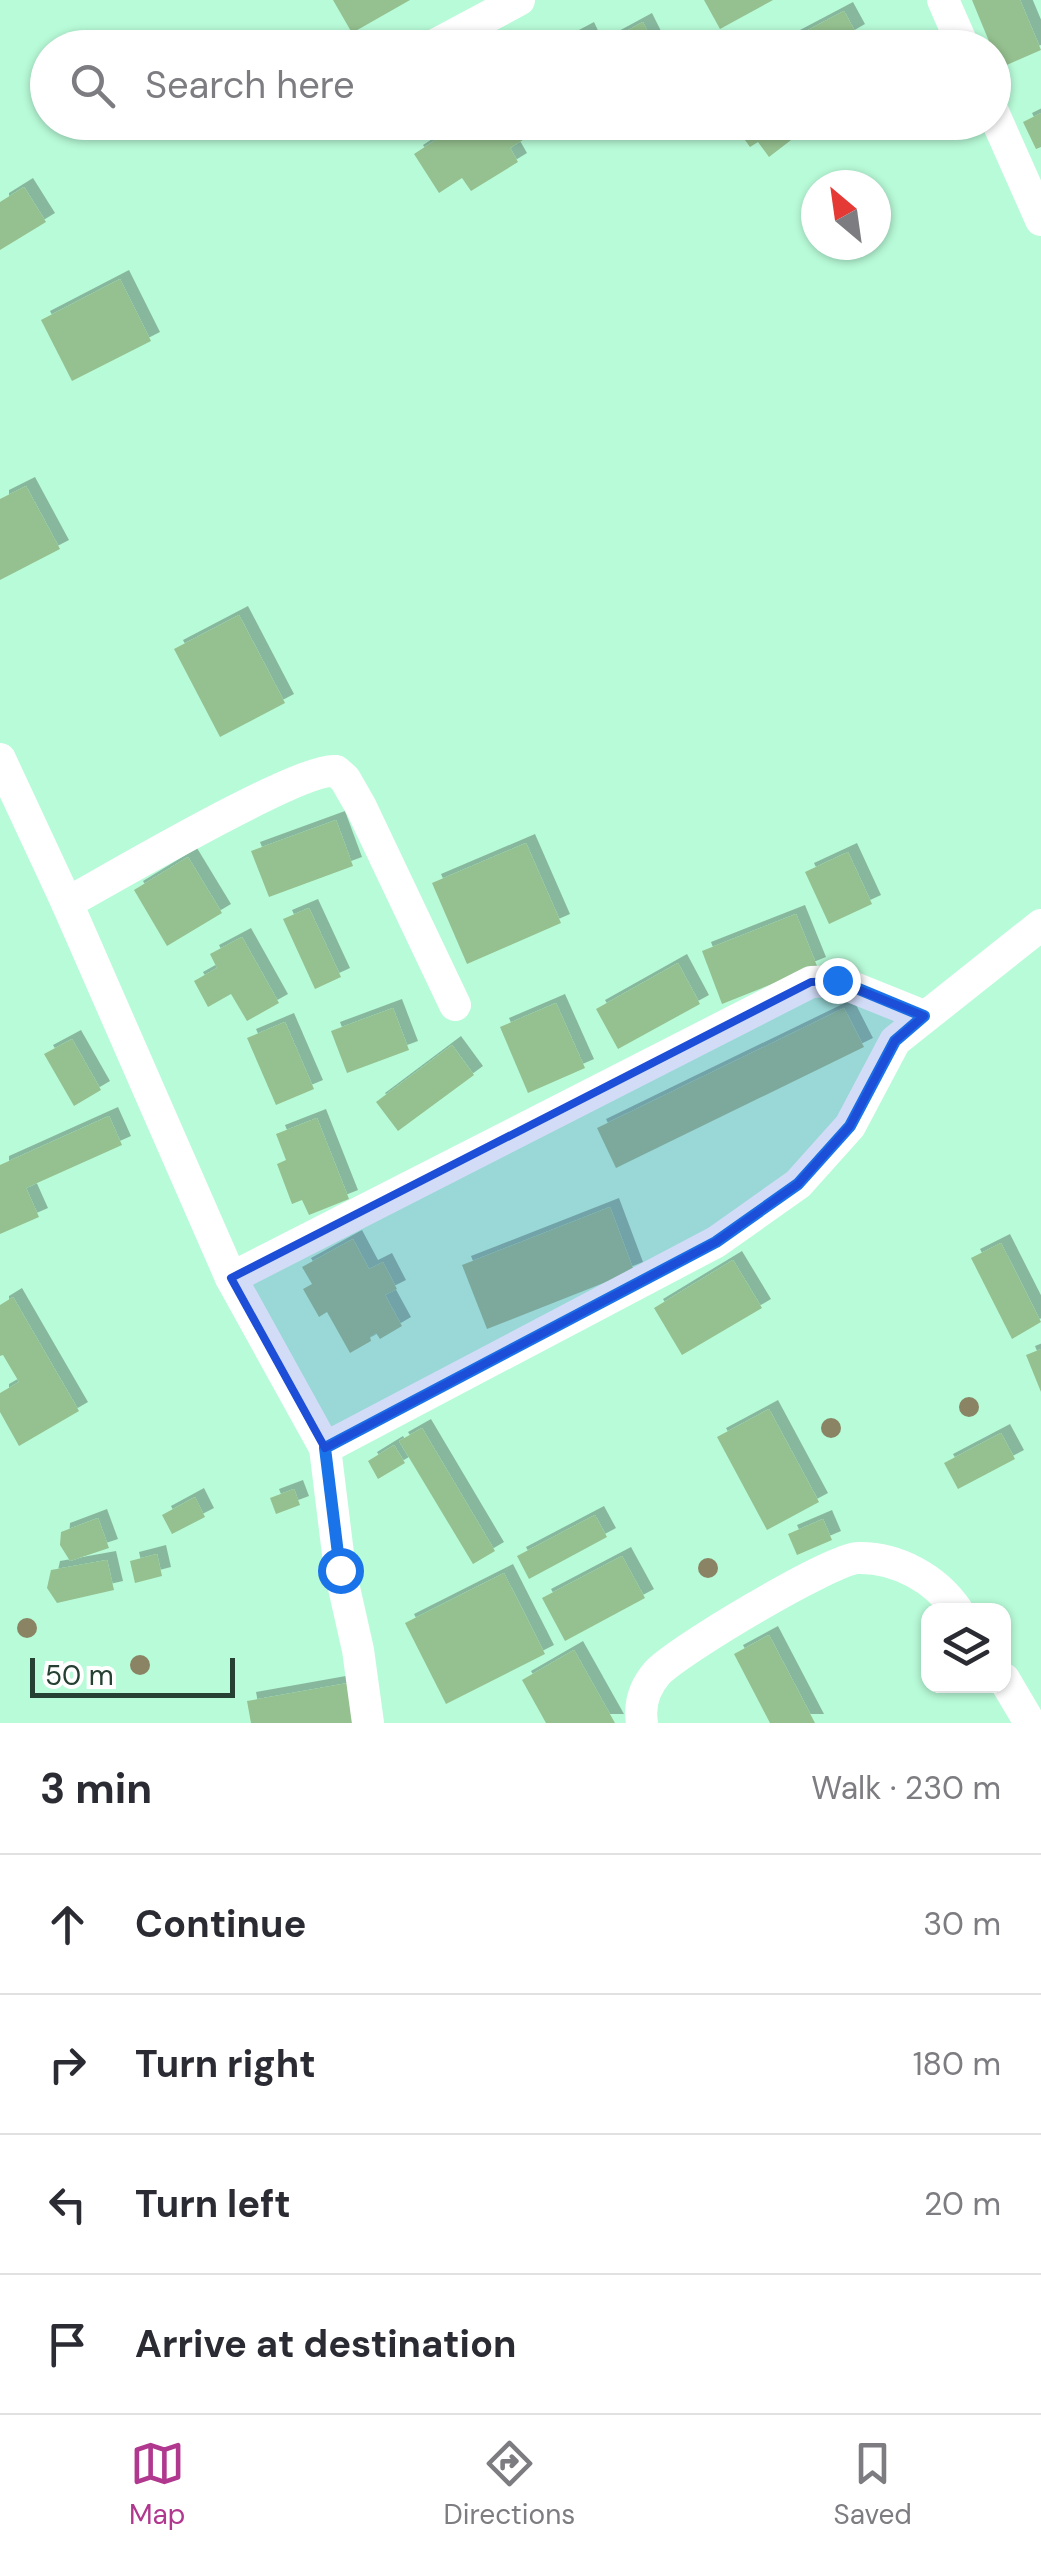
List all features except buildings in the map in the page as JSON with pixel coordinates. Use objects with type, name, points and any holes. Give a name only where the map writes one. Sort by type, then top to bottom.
[{"type":"street","points":[[463,30],[519,0]]},
{"type":"street","points":[[943,0],[956,30]]},
{"type":"street","points":[[1006,140],[1041,220]]},
{"type":"street","points":[[0,759],[231,1278],[325,1448],[340,1570],[358,1650],[368,1723]]},
{"type":"street","points":[[67,903],[275,792],[313,774],[336,771],[361,807],[455,1004]]},
{"type":"street","points":[[325,1448],[716,1242],[798,1184],[850,1126],[895,1041],[1041,925]]},
{"type":"street","points":[[231,1278],[811,982],[837,980],[924,1016]]},
{"type":"street","points":[[642,1723],[644,1693],[659,1671],[794,1584],[856,1558],[904,1565],[952,1603]]},
{"type":"street","points":[[1011,1691],[1030,1723]]},
{"type":"highlighted area","points":[[837,981],[924,1016],[895,1041],[850,1126],[798,1184],[716,1242],[325,1448],[231,1278],[811,982]]},
{"type":"route","points":[[340,1570],[325,1448],[716,1242],[798,1184],[850,1126],[895,1041],[924,1016],[837,980]]}]
